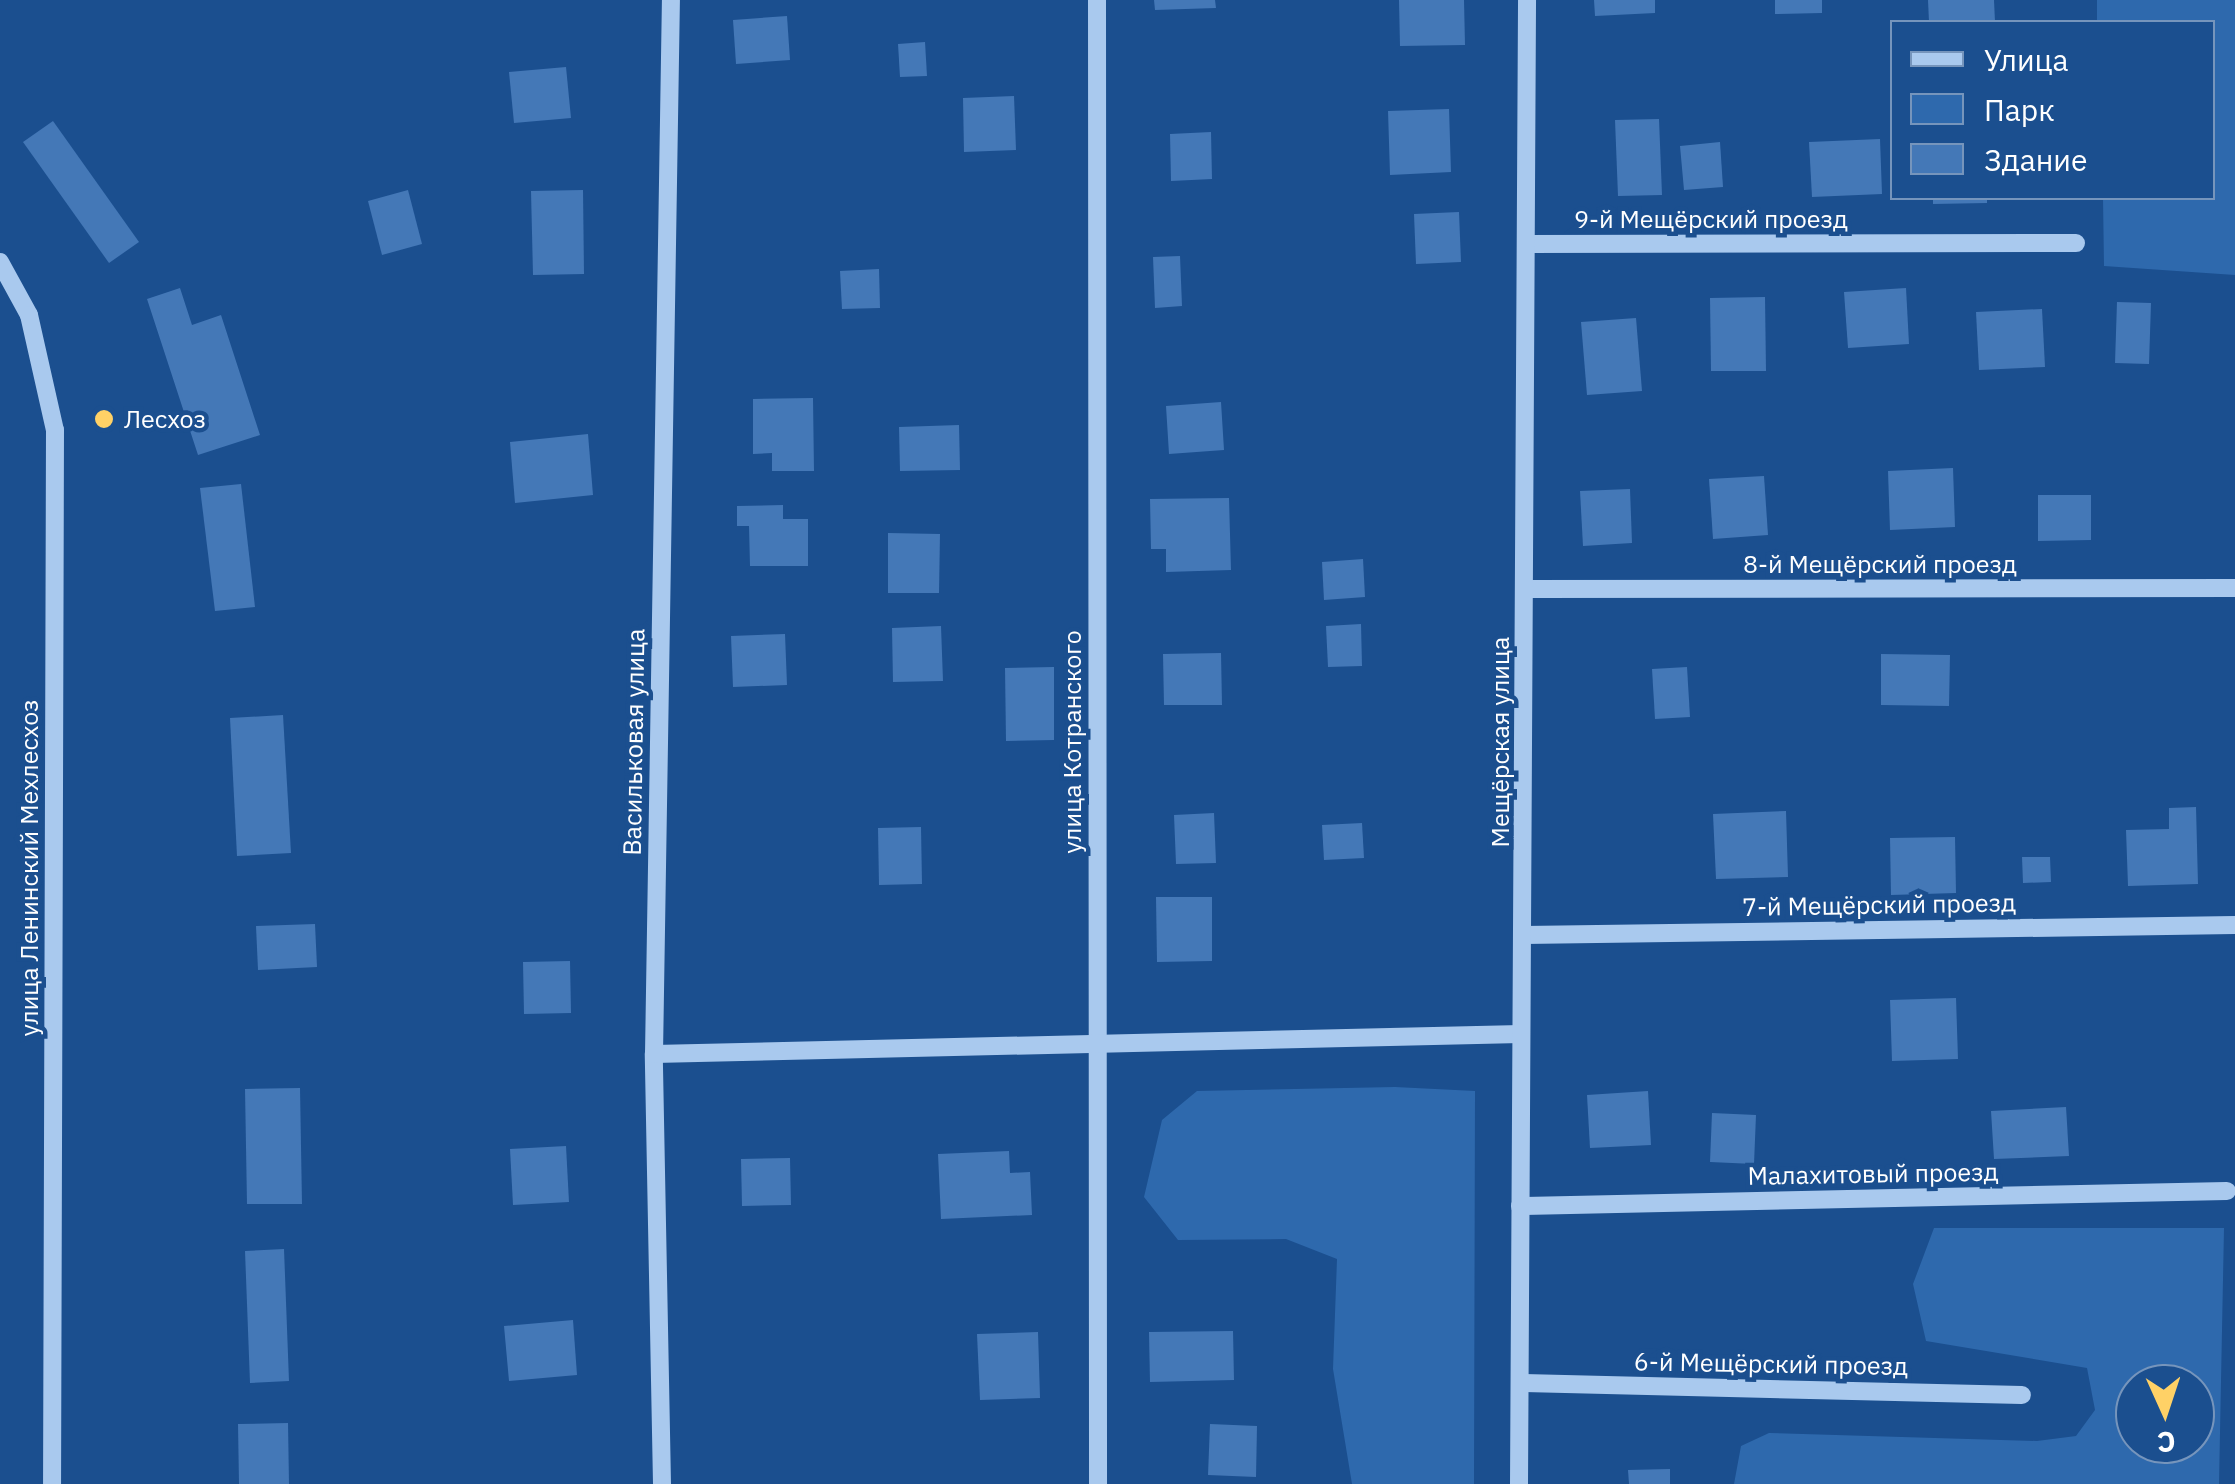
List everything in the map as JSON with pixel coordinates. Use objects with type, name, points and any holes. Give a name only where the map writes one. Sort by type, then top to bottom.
[{"type":"street","name":"Васильковая улица","points":[[662,1484],[654,1054],[671,0]]},
{"type":"street","name":"улица Котранского","points":[[1098,0],[1098,1484]]},
{"type":"street","name":"Мещёрская улица","points":[[1519,1484],[1527,0]]},
{"type":"street","name":"9-й Мещёрский проезд","points":[[1526,244],[2076,243]]},
{"type":"street","name":"улица Ленинский Мехлесхоз","points":[[0,262],[29,314],[55,430],[52,1484]]},
{"type":"street","name":"8-й Мещёрский проезд","points":[[1526,589],[2235,588]]},
{"type":"street","name":"7-й Мещёрский проезд","points":[[1523,935],[2235,925]]},
{"type":"street","points":[[654,1054],[1096,1040],[1521,1034]]},
{"type":"street","name":"Малахитовый проезд","points":[[1520,1206],[2227,1191]]},
{"type":"street","name":"6-й Мещёрский проезд","points":[[1520,1383],[2022,1395]]},
{"type":"green space","points":[[2097,0],[2235,0],[2235,275],[2104,266],[2103,200],[2215,200],[2215,20],[2097,20]]},
{"type":"green space","points":[[1395,1087],[1475,1091],[1474,1484],[1352,1484],[1333,1369],[1337,1259],[1286,1239],[1178,1240],[1144,1197],[1162,1120],[1197,1091]]},
{"type":"green space","points":[[1934,1228],[2224,1228],[2219,1484],[1734,1484],[1741,1446],[1769,1433],[2037,1441],[2076,1436],[2095,1410],[2087,1368],[1926,1341],[1913,1284]]},
{"type":"building","points":[[1154,0],[1215,0],[1216,8],[1155,10]]},
{"type":"building","points":[[1399,0],[1464,0],[1465,45],[1400,46]]},
{"type":"building","points":[[1594,0],[1655,0],[1655,13],[1595,16]]},
{"type":"building","points":[[1775,0],[1822,0],[1822,13],[1775,14]]},
{"type":"building","points":[[1928,0],[1994,0],[1995,20],[1929,20]]},
{"type":"building","points":[[787,16],[790,60],[736,64],[733,20]]},
{"type":"building","points":[[925,42],[927,76],[900,77],[898,44]]},
{"type":"building","points":[[566,67],[571,118],[514,123],[509,72]]},
{"type":"building","points":[[1014,96],[1016,150],[964,152],[963,98]]},
{"type":"building","points":[[1449,109],[1451,172],[1390,175],[1388,111]]},
{"type":"building","points":[[1659,119],[1662,195],[1618,196],[1615,120]]},
{"type":"building","points":[[53,121],[139,242],[109,263],[23,142]]},
{"type":"building","points":[[1211,132],[1212,179],[1171,181],[1170,134]]},
{"type":"building","points":[[1880,139],[1882,194],[1812,197],[1809,142]]},
{"type":"building","points":[[1720,142],[1723,187],[1684,190],[1680,146]]},
{"type":"building","points":[[408,190],[422,244],[382,255],[368,201]]},
{"type":"building","points":[[583,190],[584,274],[533,275],[531,191]]},
{"type":"building","points":[[1933,200],[1987,200],[1987,203],[1933,204]]},
{"type":"building","points":[[1459,212],[1461,262],[1416,264],[1414,214]]},
{"type":"building","points":[[1180,256],[1182,306],[1155,308],[1153,257]]},
{"type":"building","points":[[879,269],[880,308],[842,309],[840,271]]},
{"type":"building","points":[[180,288],[192,325],[221,315],[260,435],[198,455],[147,299]]},
{"type":"building","points":[[1906,288],[1909,344],[1848,348],[1844,292]]},
{"type":"building","points":[[1765,297],[1766,371],[1711,371],[1710,298]]},
{"type":"building","points":[[2117,302],[2151,303],[2149,364],[2115,363]]},
{"type":"building","points":[[2042,309],[2045,367],[1979,370],[1976,312]]},
{"type":"building","points":[[1636,318],[1642,391],[1587,395],[1581,322]]},
{"type":"building","points":[[813,398],[814,471],[772,471],[772,453],[753,454],[753,399]]},
{"type":"building","points":[[1221,402],[1224,450],[1169,454],[1166,406]]},
{"type":"building","points":[[959,425],[960,470],[900,471],[899,427]]},
{"type":"building","points":[[588,434],[593,495],[515,503],[510,442]]},
{"type":"building","points":[[1953,468],[1955,527],[1890,530],[1888,471]]},
{"type":"building","points":[[1764,476],[1768,535],[1713,539],[1709,479]]},
{"type":"building","points":[[241,484],[255,607],[215,611],[200,488]]},
{"type":"building","points":[[1630,489],[1632,543],[1583,546],[1580,491]]},
{"type":"building","points":[[2038,495],[2091,495],[2091,540],[2038,541]]},
{"type":"building","points":[[1229,498],[1231,570],[1166,572],[1166,549],[1151,549],[1150,499]]},
{"type":"building","points":[[783,505],[783,519],[808,519],[808,566],[750,566],[749,526],[737,526],[737,506]]},
{"type":"building","points":[[888,533],[940,534],[939,593],[888,593]]},
{"type":"building","points":[[1363,559],[1365,597],[1324,600],[1322,562]]},
{"type":"building","points":[[1361,624],[1362,666],[1328,667],[1326,626]]},
{"type":"building","points":[[941,626],[943,681],[893,682],[892,628]]},
{"type":"building","points":[[785,634],[787,685],[733,687],[731,636]]},
{"type":"building","points":[[1221,653],[1222,705],[1164,705],[1163,654]]},
{"type":"building","points":[[1881,654],[1950,655],[1949,706],[1881,705]]},
{"type":"building","points":[[1054,667],[1054,740],[1006,741],[1005,668]]},
{"type":"building","points":[[1687,667],[1690,717],[1655,719],[1652,669]]},
{"type":"building","points":[[283,715],[291,853],[237,856],[230,718]]},
{"type":"building","points":[[2196,807],[2198,884],[2128,886],[2126,830],[2169,829],[2169,808]]},
{"type":"building","points":[[1786,811],[1788,877],[1716,879],[1713,814]]},
{"type":"building","points":[[1214,813],[1216,863],[1176,864],[1174,815]]},
{"type":"building","points":[[1362,823],[1364,858],[1324,860],[1322,825]]},
{"type":"building","points":[[921,827],[922,884],[879,885],[878,828]]},
{"type":"building","points":[[1955,837],[1956,893],[1891,895],[1890,838]]},
{"type":"building","points":[[2022,857],[2050,857],[2051,882],[2023,883]]},
{"type":"building","points":[[1156,897],[1212,897],[1212,961],[1157,962]]},
{"type":"building","points":[[315,924],[317,967],[258,970],[256,926]]},
{"type":"building","points":[[570,961],[571,1013],[524,1014],[523,962]]},
{"type":"building","points":[[1956,998],[1958,1059],[1892,1061],[1890,1000]]},
{"type":"building","points":[[300,1088],[302,1204],[247,1204],[245,1089]]},
{"type":"building","points":[[1648,1091],[1651,1145],[1590,1148],[1587,1095]]},
{"type":"building","points":[[2066,1107],[2069,1156],[1994,1159],[1991,1111]]},
{"type":"building","points":[[1712,1113],[1756,1115],[1754,1164],[1710,1162]]},
{"type":"building","points":[[566,1146],[569,1202],[513,1205],[510,1149]]},
{"type":"building","points":[[1009,1151],[1010,1173],[1030,1172],[1032,1215],[941,1219],[938,1154]]},
{"type":"building","points":[[790,1158],[791,1205],[742,1206],[741,1159]]},
{"type":"building","points":[[284,1249],[289,1381],[250,1383],[245,1251]]},
{"type":"building","points":[[573,1320],[577,1375],[509,1381],[504,1326]]},
{"type":"building","points":[[1233,1331],[1234,1380],[1150,1382],[1149,1332]]},
{"type":"building","points":[[1038,1332],[1040,1398],[980,1400],[977,1334]]},
{"type":"building","points":[[288,1423],[289,1484],[239,1484],[238,1424]]},
{"type":"building","points":[[1210,1424],[1257,1426],[1256,1477],[1208,1475]]},
{"type":"building","points":[[1670,1469],[1670,1484],[1629,1484],[1628,1470]]},
{"type":"place","name":"Лесхоз","points":[[104,419]]}]
